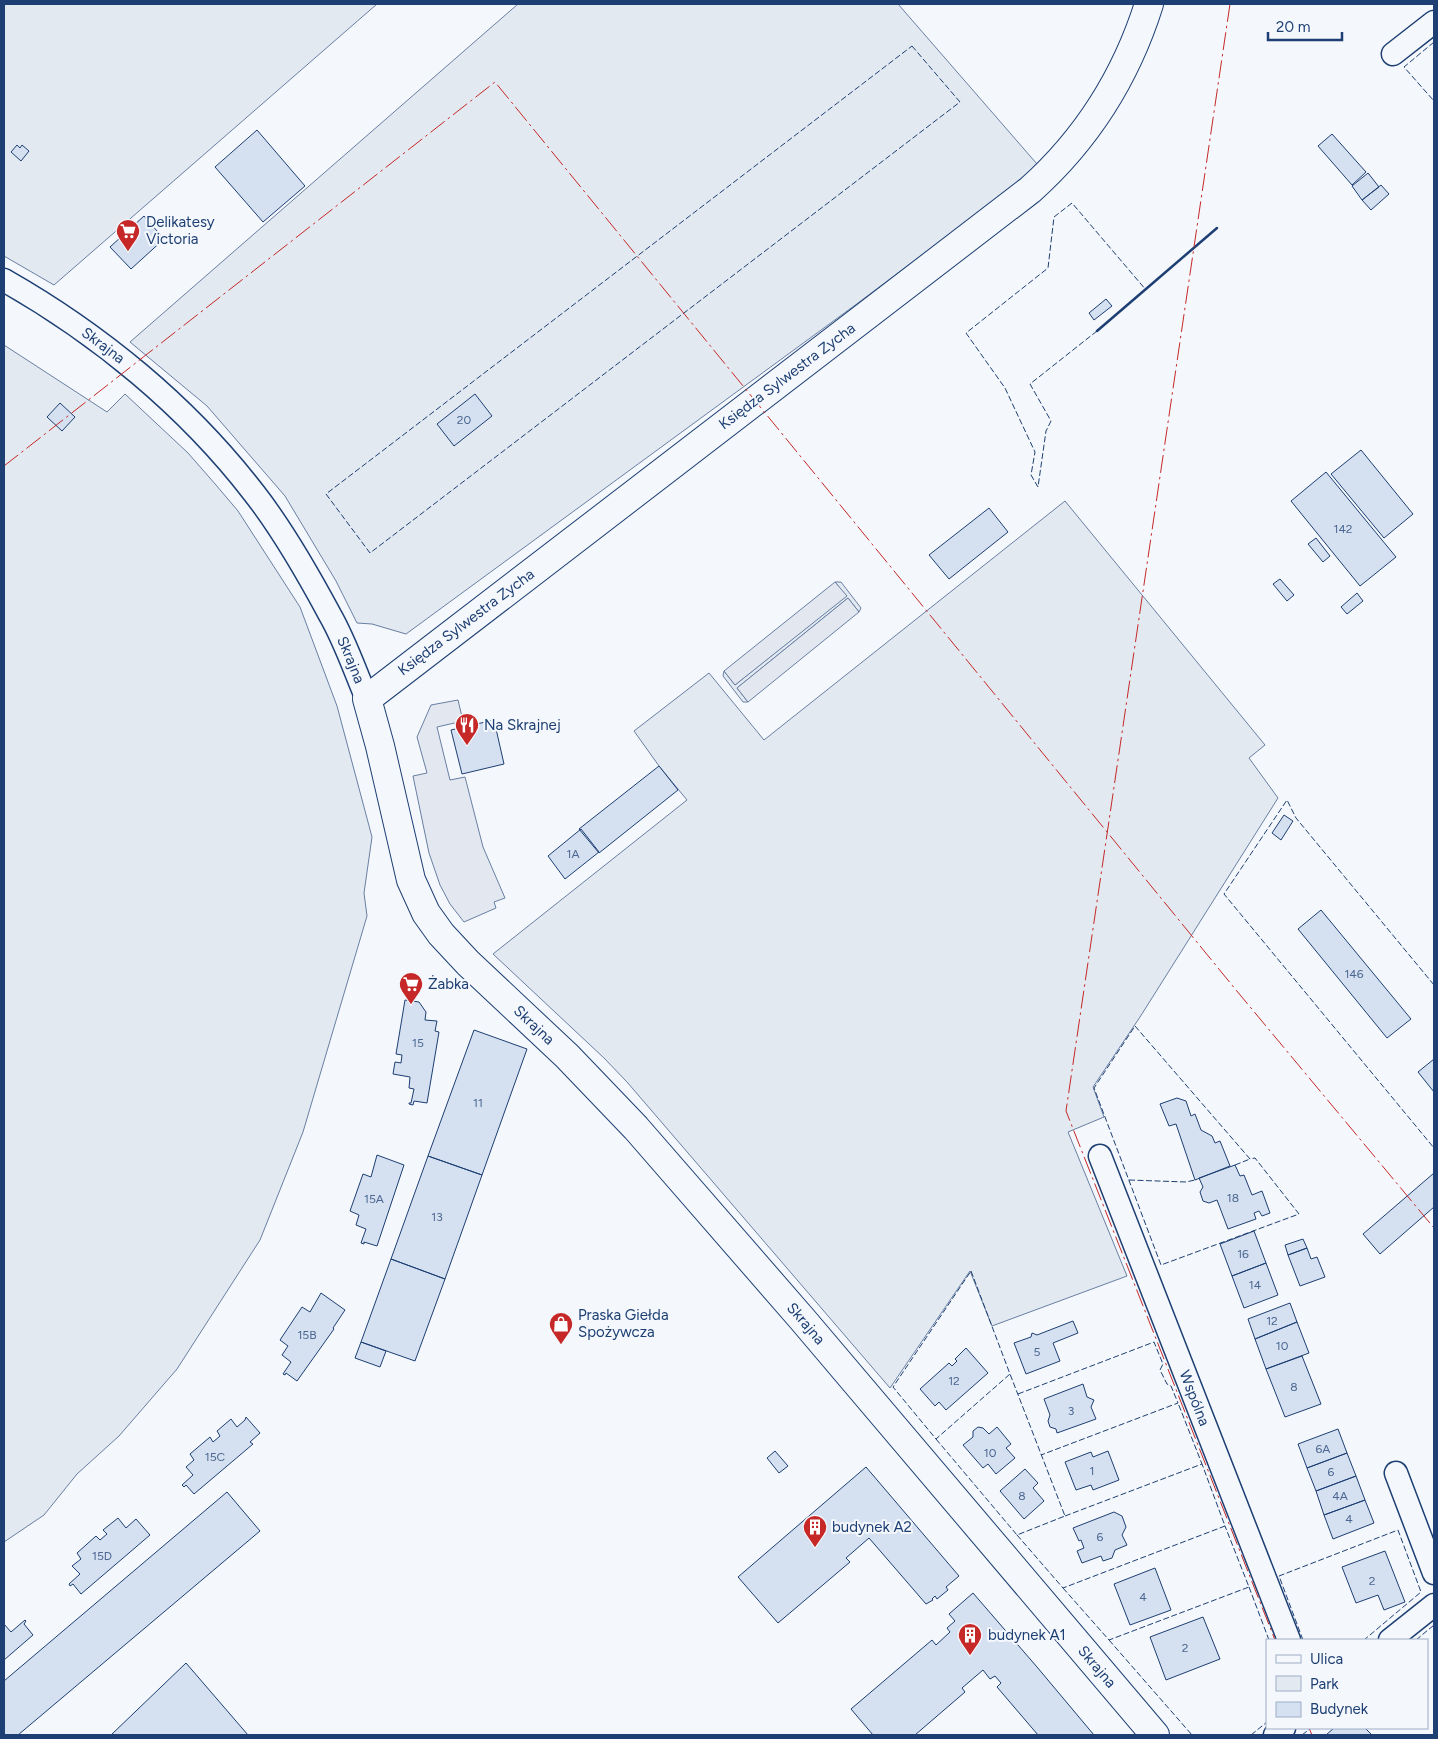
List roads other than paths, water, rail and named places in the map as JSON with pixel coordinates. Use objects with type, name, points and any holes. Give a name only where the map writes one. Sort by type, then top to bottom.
[{"type":"street","name":"Księdza Sylwestra Zycha","points":[[367,698],[1030,190],[1067,152],[1092,121],[1111,91],[1133,47],[1148,4]]},
{"type":"street","points":[[1393,54],[1434,22]]},
{"type":"street","name":"Skrajna","points":[[4,280],[49,307],[116,355],[180,410],[224,456],[255,494],[332,617],[367,698],[411,880],[426,913],[441,934],[468,964],[567,1056],[636,1128],[804,1320],[1155,1735]]},
{"type":"street","name":"Wspólna","points":[[1100,1156],[1289,1639]]},
{"type":"street","points":[[1396,1473],[1434,1573]]},
{"type":"street","points":[[1391,1639],[1434,1604]]},
{"type":"place","name":"Delikatesy Victoria","points":[[128,252]]},
{"type":"place","name":"Na Skrajnej","points":[[467,746]]},
{"type":"place","name":"Żabka","points":[[411,1005]]},
{"type":"place","name":"Praska Giełda Spożywcza","points":[[561,1345]]},
{"type":"place","name":"budynek A2","points":[[815,1548]]},
{"type":"place","name":"budynek A1","points":[[970,1656]]}]
